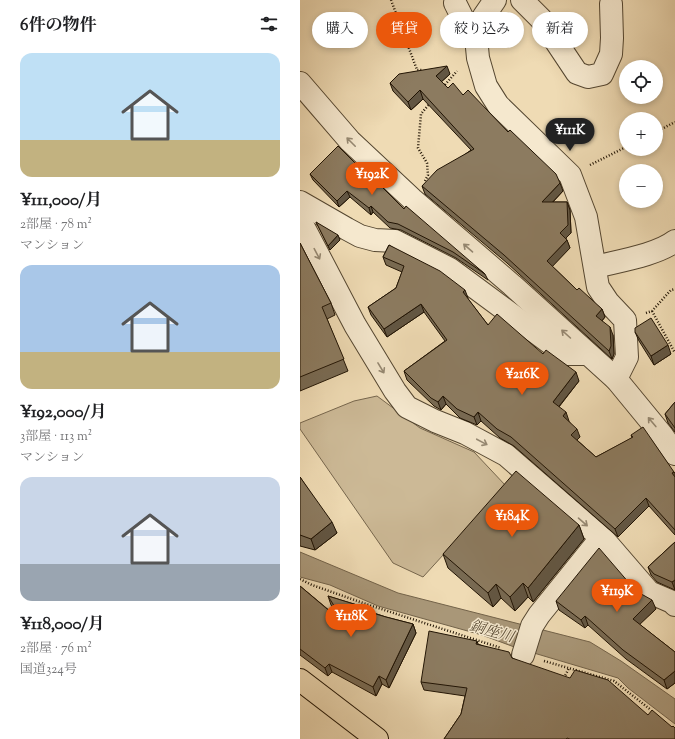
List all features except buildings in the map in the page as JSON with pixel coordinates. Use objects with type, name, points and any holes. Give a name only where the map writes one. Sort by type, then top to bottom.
[{"type":"highway","points":[[300,680],[377,739]]},
{"type":"street","points":[[487,12],[495,0]]},
{"type":"street","points":[[522,0],[541,19],[577,73],[588,77],[602,74],[611,54],[611,4]]},
{"type":"street","points":[[455,3],[460,12]]},
{"type":"street","points":[[478,48],[486,86],[498,105],[570,175],[586,216],[598,287],[608,302],[625,320],[627,357],[616,379]]},
{"type":"street","points":[[300,83],[350,141],[412,199],[512,285],[616,379],[662,435],[675,454]]},
{"type":"street","points":[[300,202],[360,236],[375,240],[395,241],[450,269],[564,354],[588,354]]},
{"type":"street","points":[[300,220],[355,325],[395,391],[407,407],[464,433],[506,455],[601,538],[649,592],[672,602],[675,605]]},
{"type":"street","points":[[595,267],[649,253],[671,244],[675,240]]},
{"type":"street","points":[[524,652],[532,626],[539,615],[601,538]]},
{"type":"path","points":[[391,0],[416,70],[424,71]]},
{"type":"path","points":[[440,91],[475,48]]},
{"type":"path","points":[[447,72],[454,73]]},
{"type":"path","points":[[412,199],[428,175],[427,163],[418,148],[421,114],[431,102]]},
{"type":"path","points":[[663,128],[675,122]]},
{"type":"path","points":[[570,175],[619,150]]},
{"type":"path","points":[[625,320],[652,311],[671,290],[675,289]]},
{"type":"path","points":[[652,311],[675,353]]},
{"type":"path","points":[[300,579],[312,585],[359,602],[614,681],[651,710]]},
{"type":"path","points":[[563,681],[568,668]]},
{"type":"shaded area","points":[[377,396],[420,428],[474,452],[506,486],[423,577],[393,563],[300,429],[300,423],[354,401]]},
{"type":"water","name":"銅座川","points":[[300,552],[398,593],[590,642],[621,661],[675,699],[675,724],[628,688],[618,678],[517,648],[482,635],[378,606],[330,585],[300,577]]}]
